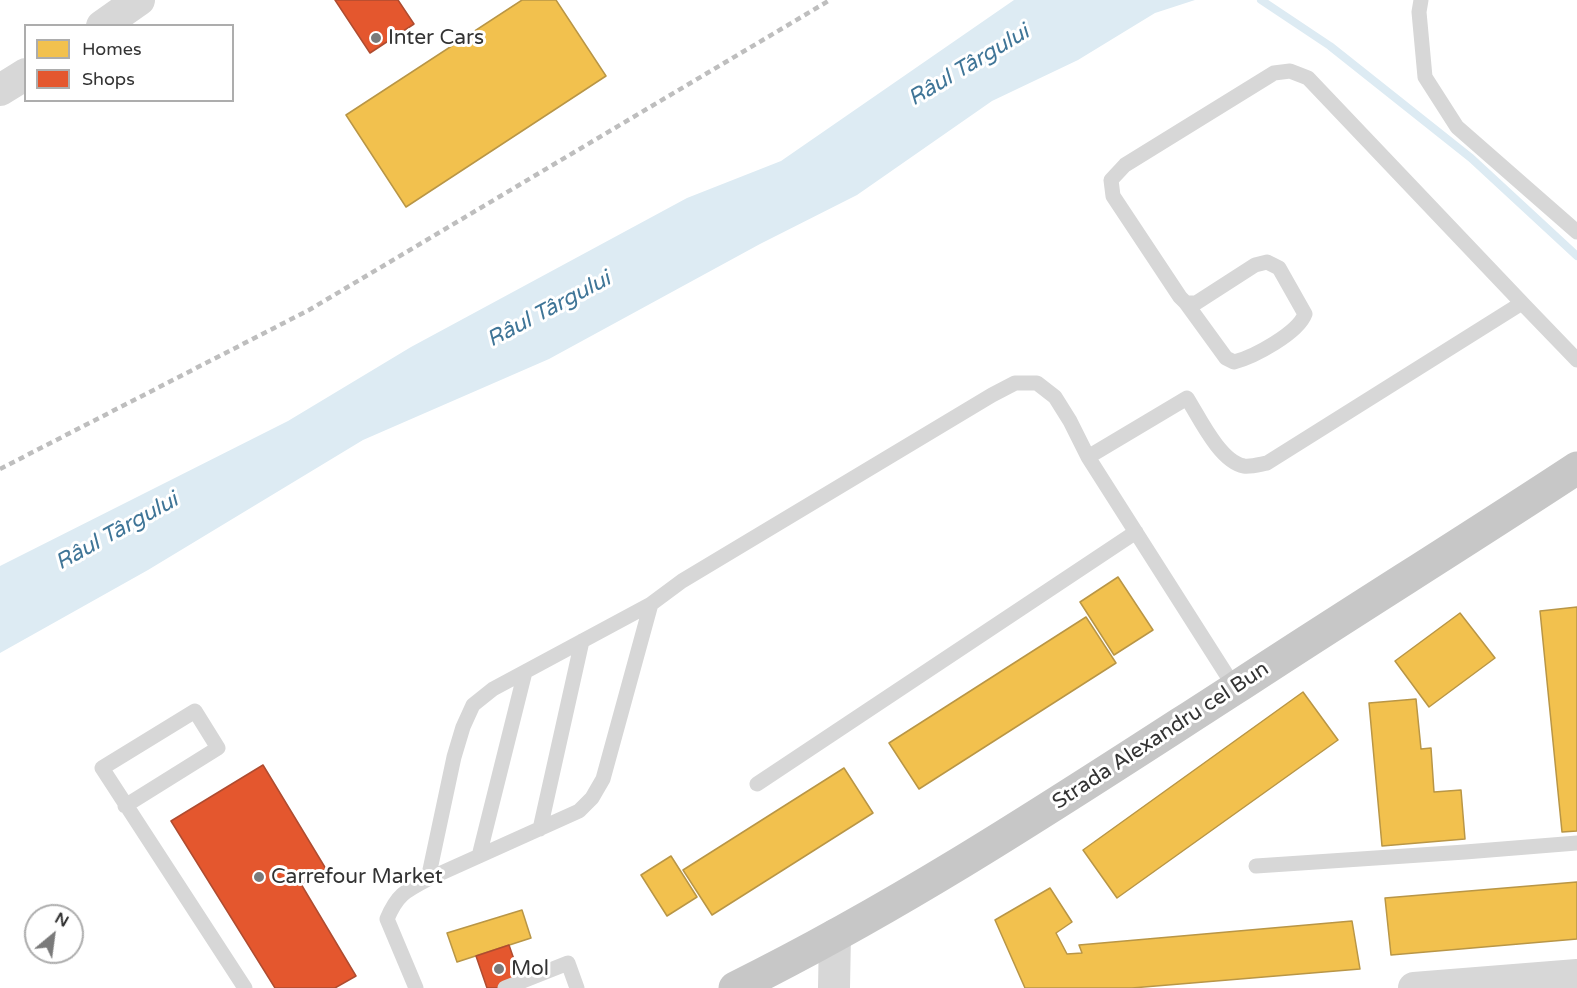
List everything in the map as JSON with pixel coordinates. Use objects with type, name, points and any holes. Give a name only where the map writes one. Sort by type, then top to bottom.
[{"type":"highway","name":"Strada Alexandru cel Bun","points":[[735,988],[835,935],[1071,795],[1577,468]]},
{"type":"street","points":[[105,24],[139,0]]},
{"type":"street","points":[[0,90],[24,75]]},
{"type":"street","points":[[834,988],[835,935]]},
{"type":"street","points":[[1414,988],[1536,982],[1577,975]]},
{"type":"lane","points":[[1421,0],[1419,12],[1425,77],[1458,127],[1577,232]]},
{"type":"lane","points":[[1186,303],[1196,303],[1255,265],[1267,262],[1279,268],[1305,314],[1303,321],[1294,329],[1248,359],[1234,362],[1226,358],[1180,297],[1113,196],[1111,180],[1125,165],[1274,73],[1290,71],[1308,78],[1577,360]]},
{"type":"lane","points":[[1088,457],[1187,398],[1221,452],[1232,461],[1245,467],[1268,463],[1522,303]]},
{"type":"lane","points":[[428,879],[454,757],[463,727],[473,705],[493,689],[651,604],[682,581],[992,395],[1015,384],[1037,383],[1054,397],[1070,421],[1088,457],[1235,688]]},
{"type":"lane","points":[[757,784],[1136,532]]},
{"type":"lane","points":[[416,988],[387,919],[394,902],[411,888],[428,879],[579,811],[592,798],[603,779],[651,604]]},
{"type":"lane","points":[[540,829],[582,641]]},
{"type":"lane","points":[[479,856],[525,672]]},
{"type":"lane","points":[[125,806],[219,748],[195,711],[102,768],[125,806],[245,988]]},
{"type":"lane","points":[[1256,866],[1577,843]]},
{"type":"lane","points":[[505,988],[568,963],[578,988]]},
{"type":"water","name":"Râul Târgului","points":[[1014,0],[1195,0],[1155,13],[1078,60],[992,101],[857,195],[760,244],[549,359],[363,440],[148,570],[0,653],[0,566],[288,421],[411,347],[687,198],[781,161]]},
{"type":"building: Homes","points":[[522,0],[556,0],[606,76],[406,207],[346,115]]},
{"type":"building: Homes","points":[[1118,577],[1153,630],[1114,655],[1080,602]]},
{"type":"building: Homes","points":[[1577,607],[1577,831],[1562,832],[1540,611]]},
{"type":"building: Homes","points":[[1460,613],[1495,658],[1429,707],[1395,661]]},
{"type":"building: Homes","points":[[1086,617],[1116,663],[919,789],[889,743]]},
{"type":"building: Homes","points":[[1303,692],[1338,740],[1117,898],[1083,850]]},
{"type":"building: Homes","points":[[1416,699],[1421,749],[1431,748],[1434,792],[1461,790],[1465,839],[1382,846],[1369,703]]},
{"type":"building: Homes","points":[[844,768],[873,813],[712,915],[683,870]]},
{"type":"building: Homes","points":[[671,856],[697,897],[667,916],[641,875]]},
{"type":"building: Homes","points":[[1577,882],[1577,939],[1391,955],[1385,898]]},
{"type":"building: Homes","points":[[1050,888],[1072,922],[1056,933],[1067,954],[1082,953],[1079,945],[1352,921],[1360,969],[1132,988],[1025,988],[995,920]]},
{"type":"building: Homes","points":[[522,910],[531,938],[457,962],[447,933]]},
{"type":"building: Shops","name":"Inter Cars","points":[[335,0],[398,0],[414,24],[370,53]]},
{"type":"building: Shops","name":"Carrefour Market","points":[[263,765],[326,869],[301,884],[356,976],[335,988],[275,988],[171,821]]},
{"type":"building: Shops","name":"Mol","points":[[509,945],[524,988],[487,988],[476,956]]},
{"type":"waterway","points":[[1261,0],[1330,46],[1471,158],[1577,256]]},
{"type":"railway","points":[[0,469],[309,310],[830,0]]},
{"type":"place","name":"Inter Cars","points":[[376,38]]},
{"type":"place","name":"Carrefour Market","points":[[259,877]]},
{"type":"place","name":"Mol","points":[[499,969]]}]
